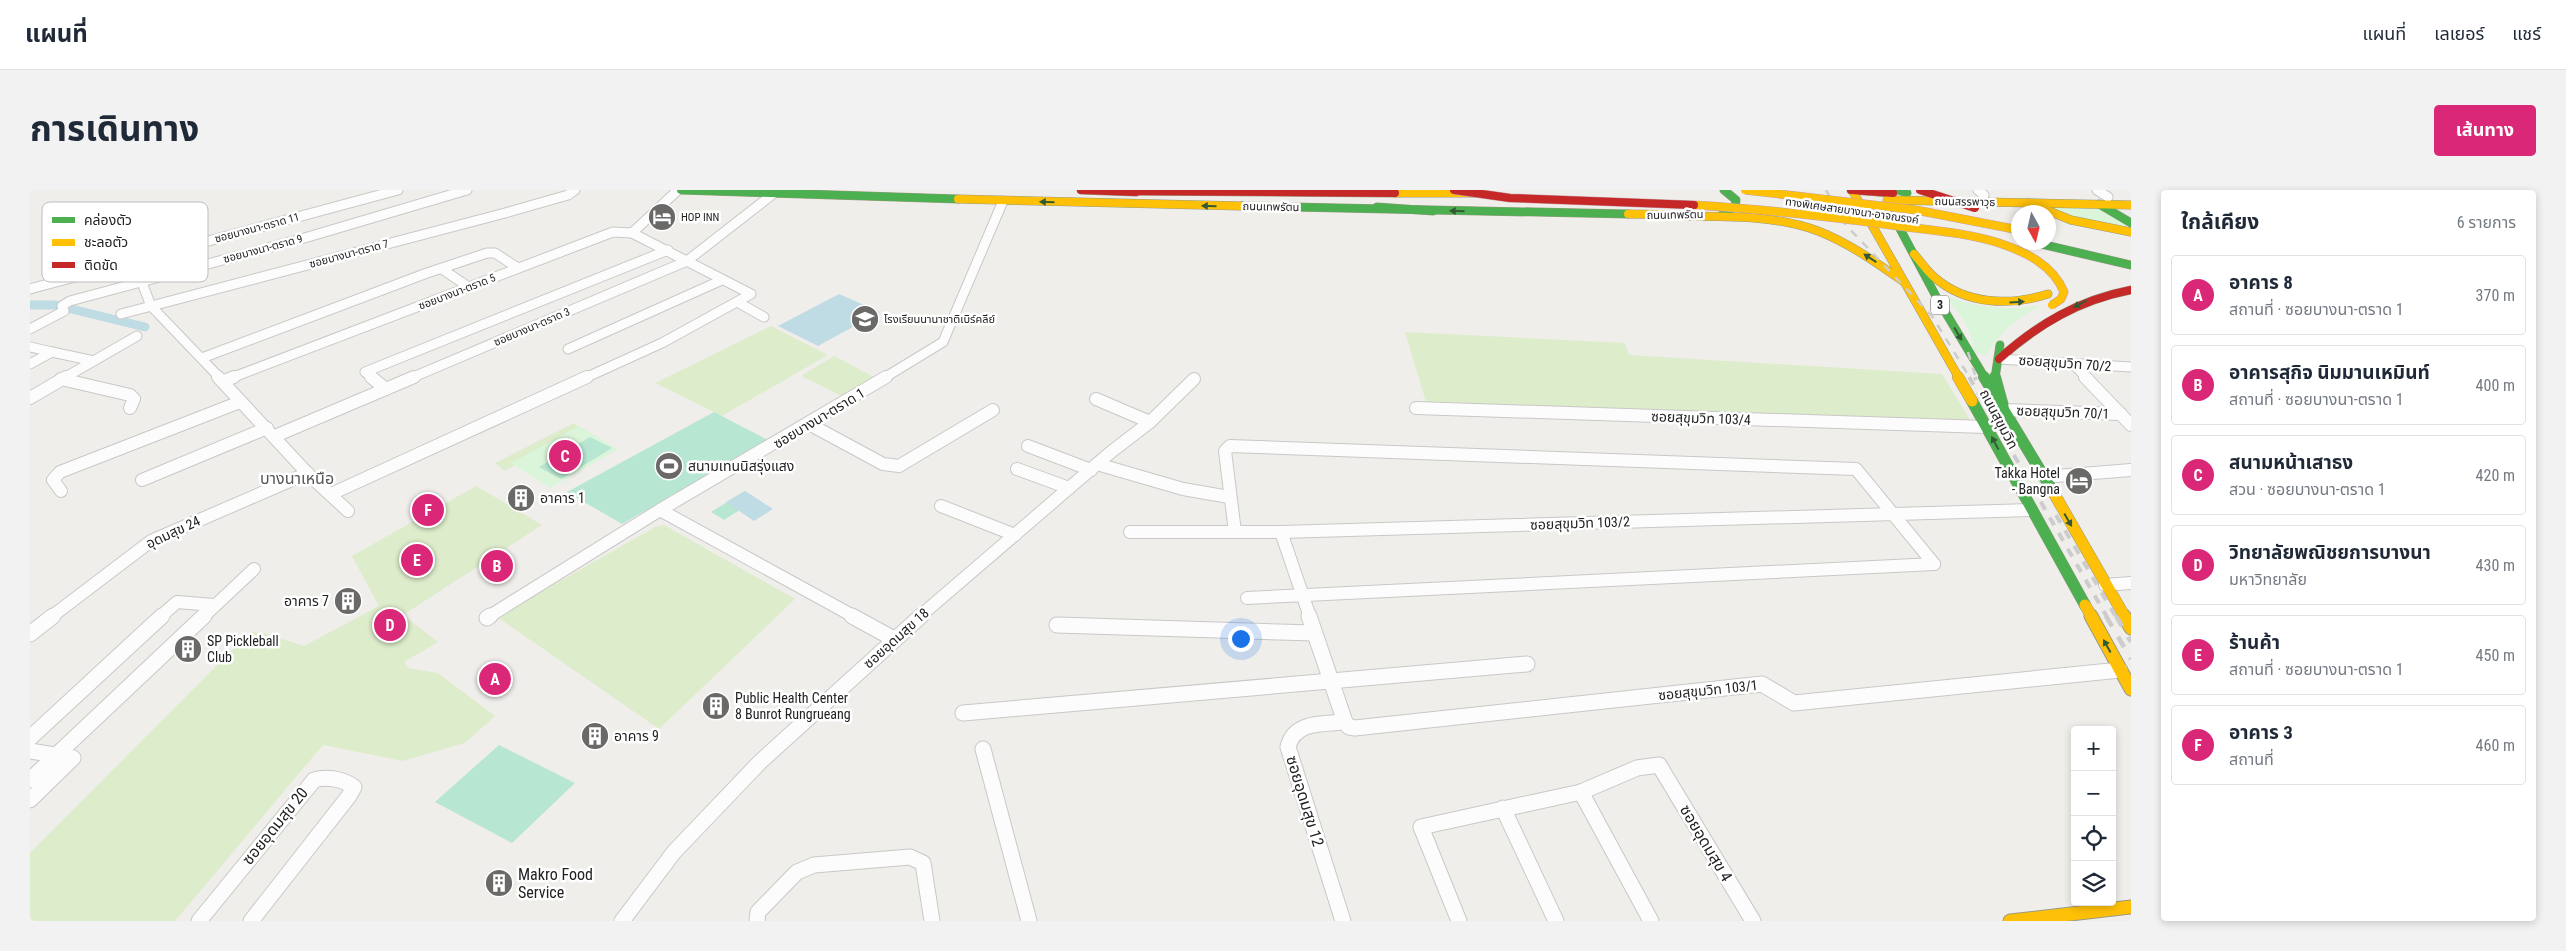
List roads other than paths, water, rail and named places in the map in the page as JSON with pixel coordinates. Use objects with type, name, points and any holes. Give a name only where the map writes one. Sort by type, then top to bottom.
[{"type":"main road","name":"ถนนเทพรัตน","points":[[680,190],[1003,202],[1674,216],[1723,214],[1862,195]]},
{"type":"main road","points":[[1081,190],[1631,196],[1753,202],[1921,222],[2011,238]]},
{"type":"main road","points":[[1454,190],[1510,198],[1736,206],[1810,214],[1982,240],[2014,249],[2052,271],[2060,279],[2064,292],[2060,299],[2048,308]]},
{"type":"main road","name":"ทางพิเศษสายบางนา-อาจณรงค์","points":[[1535,190],[1685,194],[1752,199],[1922,220],[2011,238]]},
{"type":"main road","name":"ทางพิเศษสายบางนา-อาจณรงค์","points":[[1710,190],[1823,200],[2011,230]]},
{"type":"main road","points":[[1723,214],[1735,207],[1736,200],[1724,190]]},
{"type":"main road","points":[[1746,190],[1916,210],[2011,230]]},
{"type":"main road","name":"ถนนสรรพาวุธ","points":[[1852,190],[1880,194],[1948,198],[2103,201],[2131,205]]},
{"type":"main road","name":"ถนนสุขุมวิท","points":[[1852,190],[1862,195],[1909,287],[2131,689]]},
{"type":"main road","points":[[1121,191],[1433,211]]},
{"type":"main road","name":"ถนนสรรพาวุธ","points":[[1862,195],[1903,192],[1948,198],[1986,193],[2031,199],[2043,203],[2131,198]]},
{"type":"main road","name":"ถนนสุขุมวิท","points":[[1880,194],[1938,300],[2006,411],[2131,628]]},
{"type":"main road","points":[[1200,195],[1386,198],[1520,205],[1719,210],[1888,228],[1994,248],[2011,255],[2028,263],[2042,274],[2050,285],[2048,294],[2034,300],[2016,302],[1991,302],[1970,297],[1953,290],[1937,279],[1914,254]]},
{"type":"main road","points":[[1862,195],[2011,224]]},
{"type":"main road","points":[[1890,211],[1920,195],[2002,214]]},
{"type":"main road","points":[[2031,199],[2071,220],[2131,232]]},
{"type":"main road","points":[[2103,201],[2131,223]]},
{"type":"main road","points":[[1674,216],[1751,218],[1807,228],[1836,239],[1869,257],[1909,287]]},
{"type":"main road","points":[[2056,224],[2131,238]]},
{"type":"main road","points":[[2056,239],[2131,255]]},
{"type":"main road","points":[[2056,240],[2131,264]]},
{"type":"main road","points":[[2056,243],[2131,255]]},
{"type":"main road","points":[[2056,245],[2131,264]]},
{"type":"main road","points":[[1998,359],[2024,335],[2084,302],[2103,294],[2131,290]]},
{"type":"main road","points":[[2004,337],[1999,346],[1995,379],[2006,411]]},
{"type":"main road","points":[[2072,582],[2106,585]]},
{"type":"main road","points":[[2010,921],[2131,907]]},
{"type":"street","name":"ซอยบางนา-ตราด 11","points":[[208,241],[398,190]]},
{"type":"street","name":"ซอยบางนา-ตราด 9","points":[[208,264],[301,239],[467,190]]},
{"type":"street","name":"ซอยบางนา-ตราด 7","points":[[121,314],[505,213],[568,195],[575,190]]},
{"type":"street","points":[[331,494],[662,343],[748,298],[751,294],[632,233],[680,190]]},
{"type":"street","points":[[2097,190],[2103,201]]},
{"type":"street","name":"ซอยบางนา-ตราด 3","points":[[142,480],[386,389],[687,262],[773,194]]},
{"type":"street","name":"ซอยบางนา-ตราด 1","points":[[487,618],[660,510],[809,424],[945,340],[1003,202]]},
{"type":"street","name":"ซอยบางนา-ตราด 5","points":[[224,381],[613,232],[632,233]]},
{"type":"street","points":[[386,389],[365,372],[668,250]]},
{"type":"street","points":[[202,358],[492,252],[518,268]]},
{"type":"street","points":[[442,269],[470,288]]},
{"type":"street","points":[[568,350],[722,280]]},
{"type":"street","name":"ซอยบางนา-ตราด 11","points":[[30,289],[56,282]]},
{"type":"street","name":"ซอยบางนา-ตราด 9","points":[[30,329],[64,308],[64,303],[139,282]]},
{"type":"street","points":[[143,282],[151,306],[224,381],[240,402],[271,432],[308,473],[348,511]]},
{"type":"street","points":[[739,304],[764,318]]},
{"type":"street","points":[[30,398],[138,336]]},
{"type":"street","points":[[30,347],[94,361]]},
{"type":"street","points":[[30,364],[52,352]]},
{"type":"street","name":"ซอยสุขุมวิท 70/2","points":[[1998,359],[2131,367]]},
{"type":"street","points":[[2072,363],[2131,425]]},
{"type":"street","points":[[61,379],[130,395],[134,399],[130,408]]},
{"type":"street","name":"ซอยอุดมสุข 18","points":[[622,921],[674,852],[738,784],[894,640],[1069,488],[1150,422],[1194,379]]},
{"type":"street","points":[[1096,398],[1150,422]]},
{"type":"street","points":[[61,491],[53,480],[60,472],[240,402]]},
{"type":"street","name":"ซอยสุขุมวิท 103/4","points":[[1416,408],[1986,427]]},
{"type":"street","points":[[809,424],[883,464],[899,466],[993,410]]},
{"type":"street","name":"ซอยสุขุมวิท 70/1","points":[[2006,411],[2121,414]]},
{"type":"street","points":[[1028,446],[1094,467],[1183,489],[1229,497]]},
{"type":"street","points":[[1235,532],[1229,497],[1225,450],[1230,446],[1856,469],[1934,564],[1247,598]]},
{"type":"street","points":[[1017,468],[1069,488]]},
{"type":"street","points":[[2044,477],[2131,470]]},
{"type":"street","name":"อุดมสุข 24","points":[[30,634],[151,541],[308,473]]},
{"type":"street","points":[[941,506],[1015,535]]},
{"type":"street","points":[[660,510],[894,640]]},
{"type":"street","name":"ซอยสุขุมวิท 103/2","points":[[1130,532],[1282,532],[2031,510]]},
{"type":"street","points":[[1282,532],[1330,682],[1347,725]]},
{"type":"street","points":[[30,780],[254,568]]},
{"type":"street","points":[[2106,585],[2131,583]]},
{"type":"street","points":[[30,738],[177,602],[214,605]]},
{"type":"street","points":[[1057,625],[1314,633]]},
{"type":"street","points":[[963,713],[1527,664]]},
{"type":"street","name":"ซอยสุขุมวิท 103/1","points":[[1347,725],[1364,728],[1762,684],[1794,703],[2120,670]]},
{"type":"street","name":"ซอยอุดมสุข 12","points":[[1343,921],[1288,747],[1290,737],[1298,729],[1347,725]]},
{"type":"street","points":[[983,749],[1029,921]]},
{"type":"street","points":[[30,751],[73,758],[30,800]]},
{"type":"street","name":"ซอยอุดมสุข 4","points":[[1581,792],[1637,768],[1659,765],[1753,921]]},
{"type":"street","name":"ซอยอุดมสุข 20","points":[[199,921],[314,780],[324,778],[350,783],[354,787],[349,796],[251,921]]},
{"type":"street","points":[[1459,921],[1421,827],[1581,792],[1650,921]]},
{"type":"street","points":[[1503,808],[1556,921]]},
{"type":"street","points":[[757,917],[797,872],[814,866],[910,857],[923,863],[932,921]]},
{"type":"water","points":[[839,294],[880,312],[818,346],[778,326]]},
{"type":"water","points":[[745,491],[773,509],[754,521],[726,502]]},
{"type":"waterway","points":[[30,305],[55,305],[145,327]]},
{"type":"railway","points":[[1826,190],[1845,224],[1932,316],[1970,378]]},
{"type":"railway","points":[[1968,352],[1976,378]]},
{"type":"railway","points":[[1969,377],[2107,617]]},
{"type":"railway","points":[[2056,515],[2116,617]]},
{"type":"railway","points":[[2106,616],[2131,659]]},
{"type":"railway","points":[[2116,616],[2131,642]]},
{"type":"place","name":"HOP INN","points":[[662,217]]},
{"type":"place","name":"โรงเรียนนานาชาติเบิร์คลีย์","points":[[865,319]]},
{"type":"place","name":"สนามหน้าเสาธง","points":[[565,456]]},
{"type":"place","name":"สนามเทนนิสรุ่งแสง","points":[[669,466]]},
{"type":"place","name":"Takka Hotel - Bangna","points":[[2079,481]]},
{"type":"place","name":"อาคาร 1","points":[[521,498]]},
{"type":"place","name":"อาคาร 3","points":[[428,510]]},
{"type":"place","name":"ร้านค้า","points":[[417,560]]},
{"type":"place","name":"อาคารสุกิจ นิมมานเหมินท์","points":[[497,566]]},
{"type":"place","name":"อาคาร 7","points":[[348,601]]},
{"type":"place","name":"วิทยาลัยพณิชยการบางนา","points":[[390,625]]},
{"type":"place","name":"SP Pickleball Club","points":[[188,649]]},
{"type":"place","name":"อาคาร 8","points":[[495,679]]},
{"type":"place","name":"Public Health Center 8 Bunrot Rungrueang","points":[[716,706]]},
{"type":"place","name":"อาคาร 9","points":[[595,736]]},
{"type":"place","name":"Makro Food Service","points":[[499,883]]},
{"type":"district","name":"บางนาเหนือ","points":[[297,478]]}]
